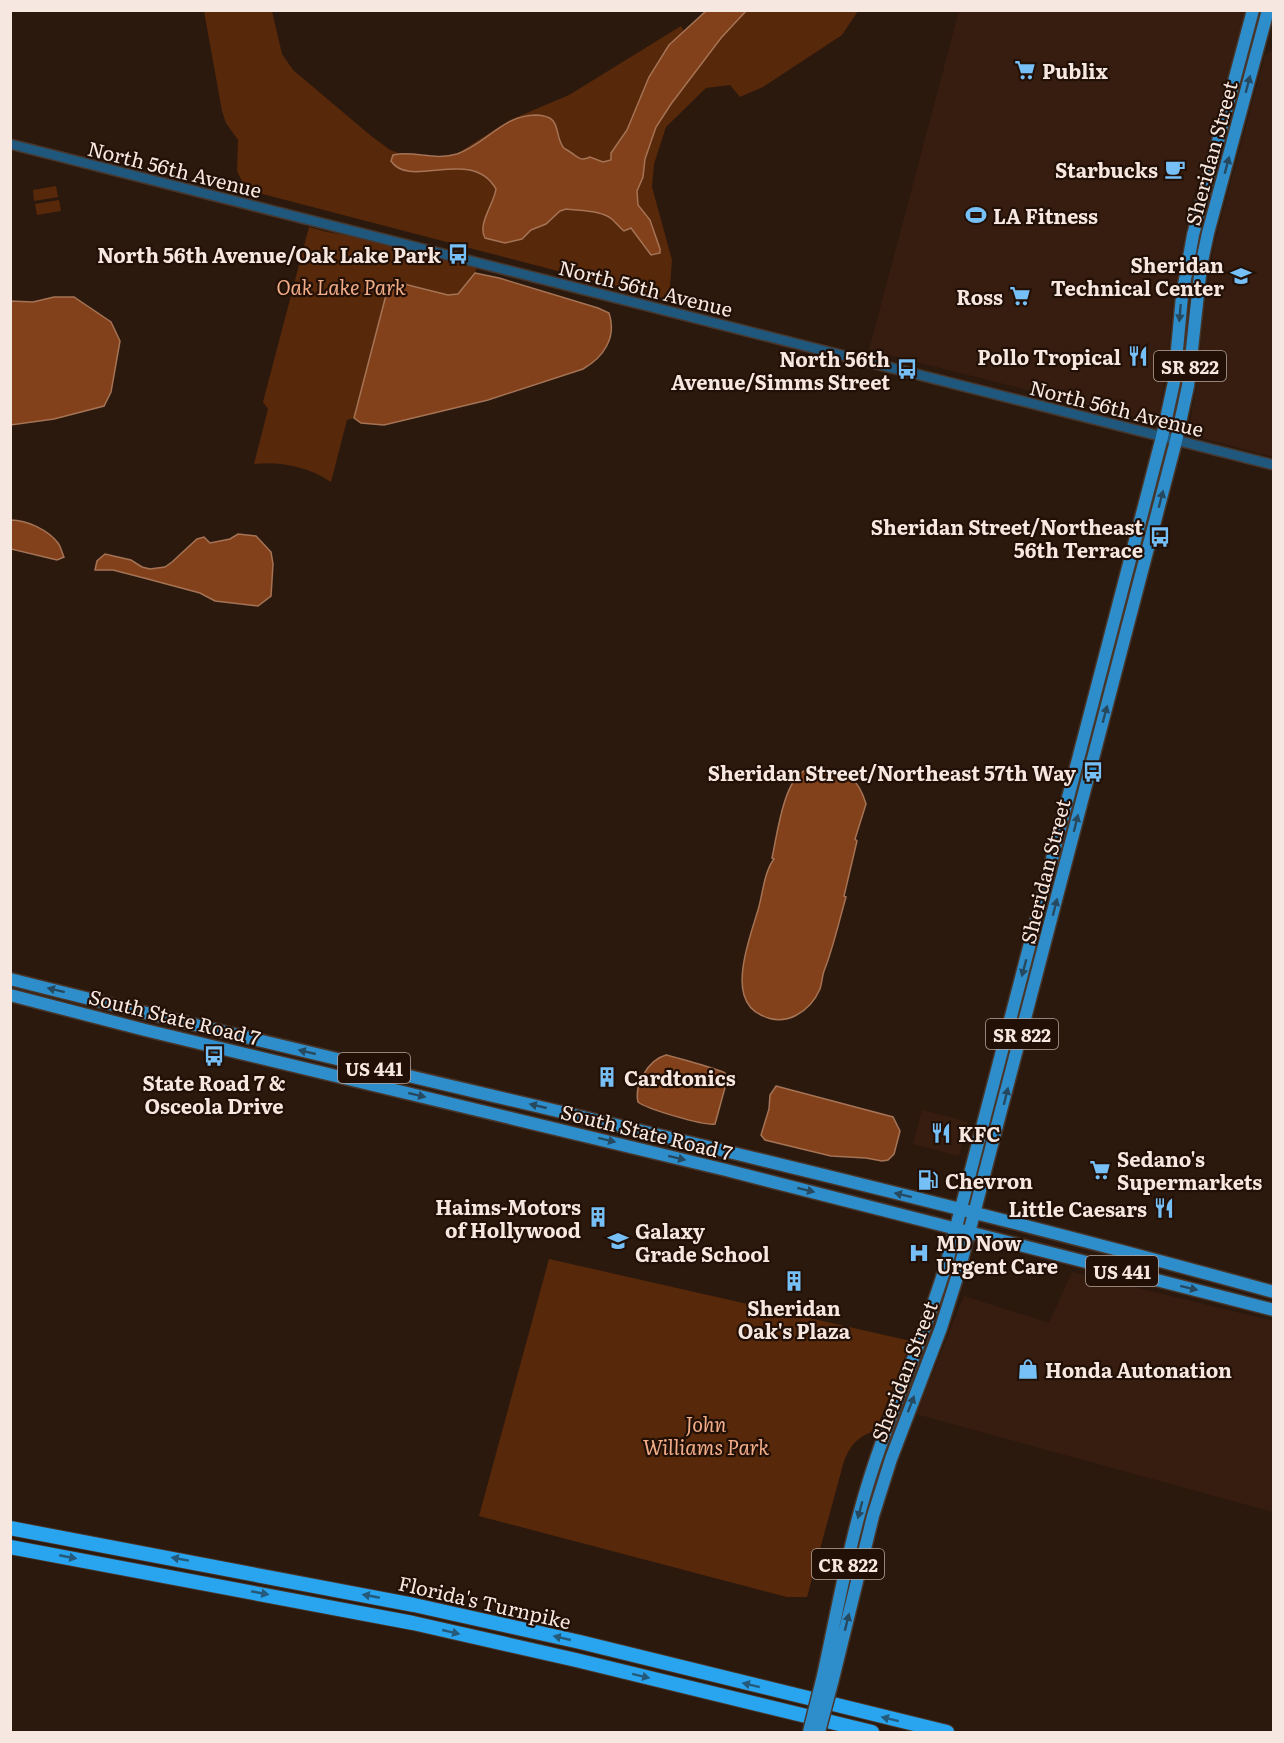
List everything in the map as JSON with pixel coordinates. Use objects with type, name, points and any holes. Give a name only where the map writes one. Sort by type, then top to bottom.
[{"type":"highway","name":"Florida's Turnpike","points":[[10,1528],[414,1605],[592,1645],[947,1732]]},
{"type":"highway","name":"Florida's Turnpike","points":[[10,1547],[413,1623],[872,1732]]},
{"type":"main road","name":"Sheridan Street","points":[[819,1732],[860,1512],[908,1370],[928,1321],[955,1229],[1162,438],[1174,382],[1182,296],[1196,224],[1253,10]]},
{"type":"main road","name":"Sheridan Street","points":[[809,1732],[828,1677],[880,1493],[897,1441],[941,1328],[970,1233],[1176,441],[1188,386],[1201,266],[1208,233],[1268,10]]},
{"type":"main road","points":[[1208,233],[1203,221],[1213,183],[1209,174]]},
{"type":"main road","points":[[1196,224],[1200,242],[1191,293],[1196,310]]},
{"type":"main road","name":"South State Road 7","points":[[10,979],[737,1154],[1274,1292]]},
{"type":"main road","name":"South State Road 7","points":[[10,995],[145,1030],[704,1164],[1274,1310]]},
{"type":"main road","points":[[704,1164],[722,1163],[737,1154]]},
{"type":"main road","points":[[1142,1276],[1148,1266],[1159,1261]]},
{"type":"street","name":"North 56th Avenue","points":[[10,144],[1274,465]]},
{"type":"shaded area","points":[[706,11],[746,11],[721,38],[656,127],[637,191],[638,205],[650,220],[660,253],[651,255],[631,228],[624,231],[608,217],[597,213],[566,209],[560,211],[546,224],[531,230],[522,239],[505,243],[485,238],[484,220],[496,189],[485,177],[472,171],[457,169],[412,172],[400,169],[391,161],[393,155],[401,154],[448,156],[457,154],[514,120],[536,115],[545,116],[554,122],[563,147],[577,157],[584,159],[590,157],[603,162],[611,160],[611,153],[627,130],[649,77],[669,45]]},
{"type":"shaded area","points":[[959,11],[1245,11],[1210,143],[1189,210],[1174,295],[1159,418],[1155,422],[869,350]]},
{"type":"shaded area","name":"Sheridan Technical Center","points":[[1274,50],[1273,457],[1194,436],[1189,429],[1199,368],[1203,311],[1215,241],[1265,55]]},
{"type":"shaded area","points":[[475,273],[499,278],[609,313],[611,330],[607,346],[597,359],[583,369],[488,400],[384,425],[361,423],[354,418],[386,295],[404,284],[448,295],[458,294]]},
{"type":"shaded area","points":[[54,297],[74,297],[111,322],[120,341],[111,392],[104,406],[54,419],[11,425],[11,301],[33,302]]},
{"type":"shaded area","points":[[11,520],[30,524],[49,534],[60,546],[64,557],[57,560],[11,549]]},
{"type":"shaded area","points":[[238,534],[256,536],[271,552],[273,564],[271,596],[258,606],[215,601],[200,593],[144,578],[113,570],[95,570],[97,561],[105,554],[131,560],[150,569],[165,567],[197,539],[204,537],[210,543],[230,539]]},
{"type":"shaded area","points":[[818,768],[836,770],[850,776],[859,787],[866,804],[855,839],[857,841],[844,896],[846,897],[820,989],[810,1005],[796,1016],[788,1019],[770,1019],[755,1012],[747,1002],[742,986],[744,964],[766,876],[774,859],[772,858],[786,798],[797,777],[804,771]]},
{"type":"shaded area","points":[[666,1055],[725,1073],[726,1084],[715,1124],[676,1116],[638,1102],[638,1088],[644,1074],[653,1062]]},
{"type":"shaded area","points":[[776,1086],[893,1117],[900,1131],[894,1154],[888,1160],[882,1161],[831,1156],[765,1140],[761,1135],[769,1109],[770,1095]]},
{"type":"shaded area","name":"KFC","points":[[922,1110],[968,1122],[959,1156],[913,1144]]},
{"type":"shaded area","points":[[1072,1272],[1273,1321],[1273,1512],[916,1414],[964,1296],[1049,1323]]},
{"type":"green space","points":[[204,11],[272,11],[282,54],[293,70],[390,150],[401,154],[436,158],[458,153],[510,120],[569,95],[681,26],[684,31],[706,11],[858,11],[842,35],[763,87],[740,97],[730,85],[706,88],[666,127],[654,164],[652,187],[672,260],[669,300],[251,191],[244,185],[237,171],[238,140],[226,123],[222,111]]},
{"type":"green space","points":[[56,186],[58,197],[34,201],[33,190]]},
{"type":"green space","points":[[59,200],[61,211],[37,215],[35,204]]},
{"type":"green space","name":"Oak Lake Park","points":[[309,227],[374,240],[477,266],[475,273],[458,294],[448,295],[404,284],[356,406],[354,418],[347,420],[331,482],[313,472],[294,466],[274,463],[254,464],[268,409],[263,402]]},
{"type":"green space","name":"John Williams Park","points":[[549,1259],[911,1341],[879,1423],[871,1432],[854,1443],[845,1458],[807,1597],[787,1597],[479,1516]]},
{"type":"place","name":"Publix","points":[[1025,70]]},
{"type":"place","name":"Starbucks","points":[[1175,169]]},
{"type":"place","name":"LA Fitness","points":[[976,215]]},
{"type":"place","name":"North 56th Avenue/Oak Lake Park","points":[[458,254]]},
{"type":"place","name":"Sheridan Technical Center","points":[[1241,276]]},
{"type":"place","name":"Ross","points":[[1020,296]]},
{"type":"place","name":"Pollo Tropical","points":[[1138,356]]},
{"type":"place","name":"North 56th Avenue/Simms Street","points":[[907,369]]},
{"type":"place","name":"Sheridan Street/Northeast 56th Terrace","points":[[1160,537]]},
{"type":"place","name":"Sheridan Street/Northeast 57th Way","points":[[1093,772]]},
{"type":"place","name":"State Road 7 & Osceola Drive","points":[[214,1056]]},
{"type":"place","name":"Cardtonics","points":[[607,1077]]},
{"type":"place","name":"KFC","points":[[941,1133]]},
{"type":"place","name":"Sedano's Supermarkets","points":[[1100,1170]]},
{"type":"place","name":"Chevron","points":[[928,1180]]},
{"type":"place","name":"Little Caesars","points":[[1164,1208]]},
{"type":"place","name":"Haims-Motors of Hollywood","points":[[598,1217]]},
{"type":"place","name":"Galaxy Grade School","points":[[618,1241]]},
{"type":"place","name":"MD Now Urgent Care","points":[[919,1253]]},
{"type":"place","name":"Sheridan Oak's Plaza","points":[[794,1281]]},
{"type":"place","name":"Honda Autonation","points":[[1028,1369]]}]
